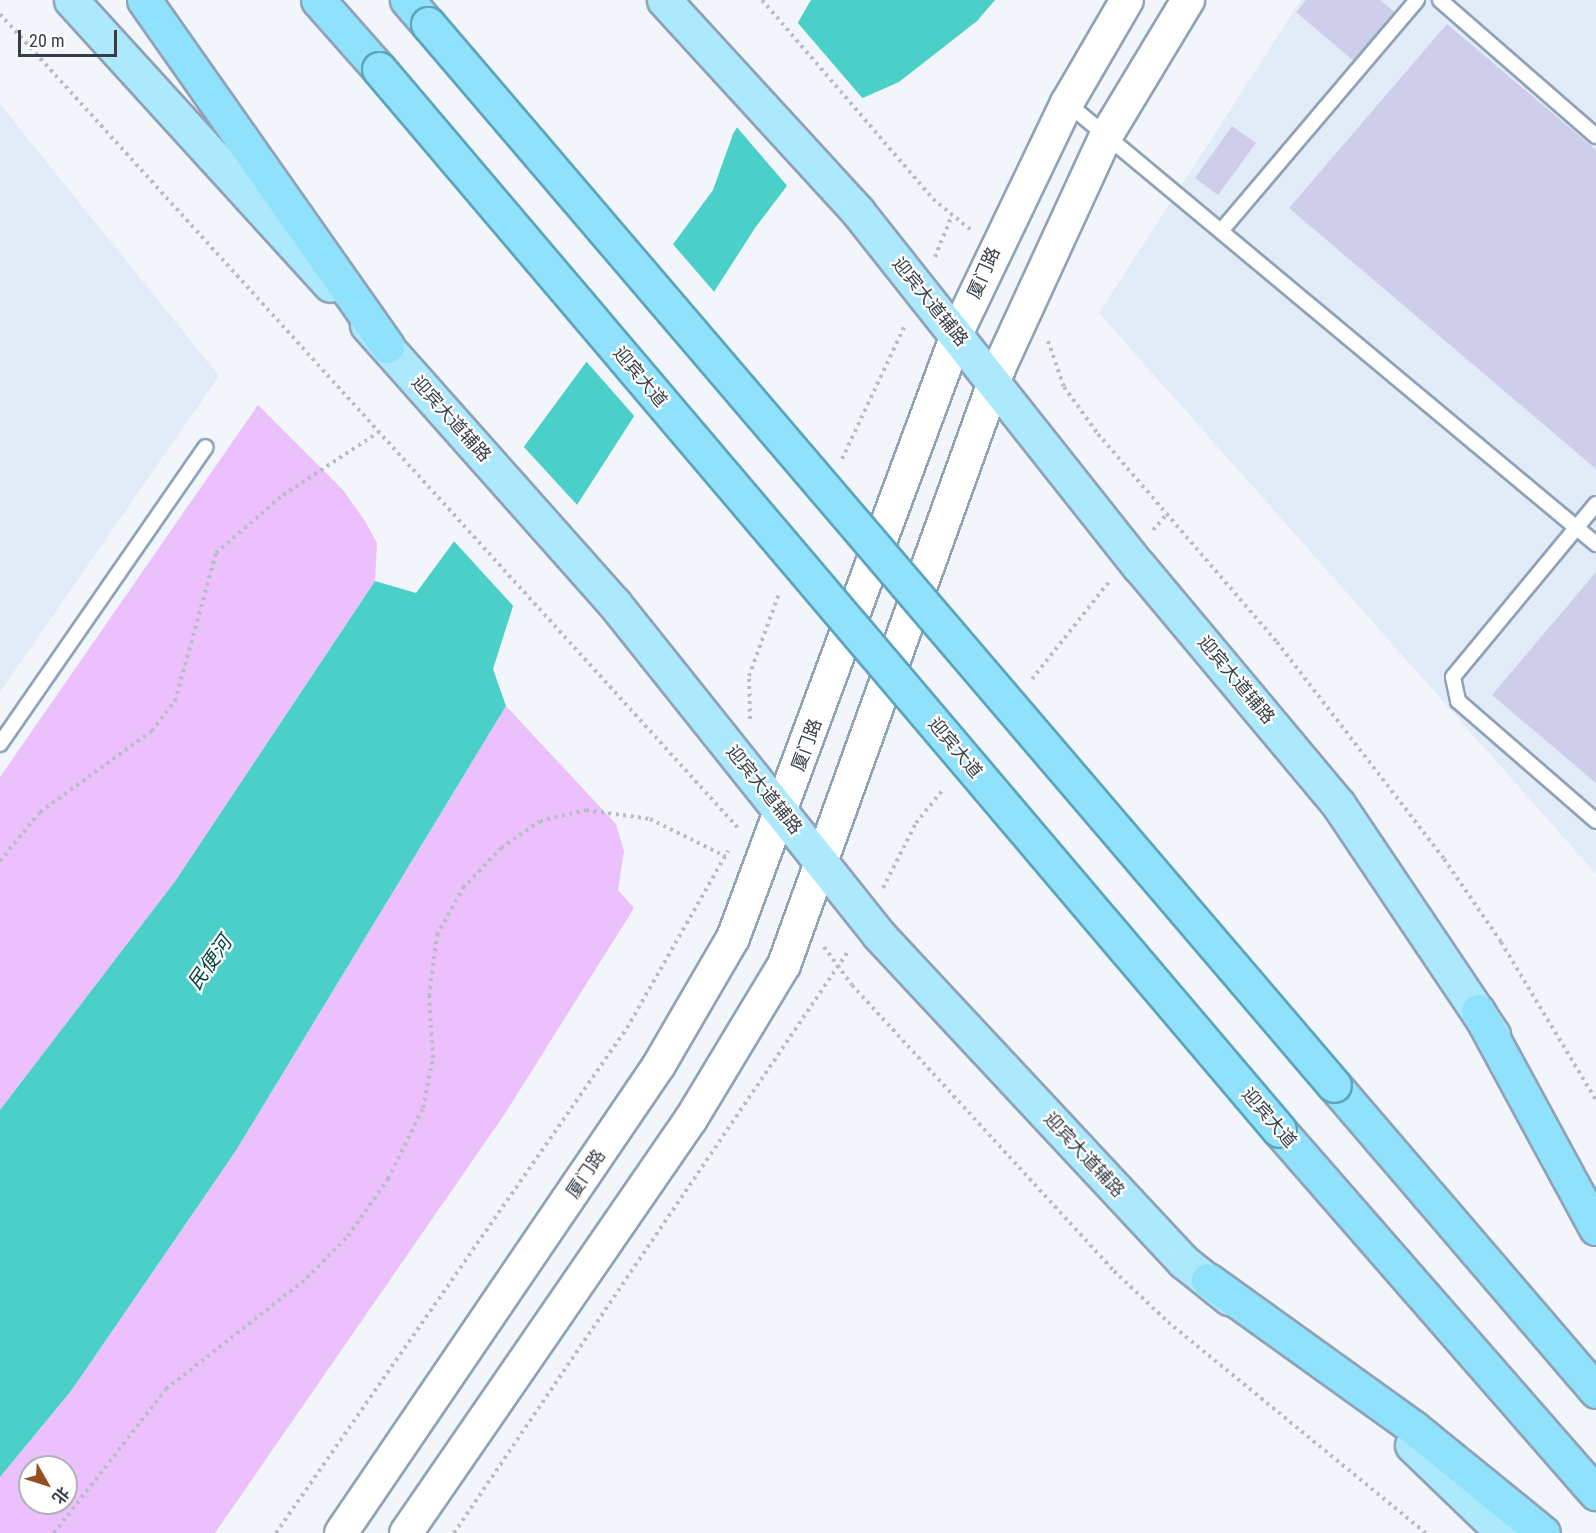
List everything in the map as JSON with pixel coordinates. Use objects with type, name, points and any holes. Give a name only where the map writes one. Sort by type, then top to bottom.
[{"type":"highway","points":[[144,0],[387,346]]},
{"type":"highway","name":"迎宾大道","points":[[318,0],[1279,1130],[1596,1492]]},
{"type":"highway","points":[[407,0],[1596,1391]]},
{"type":"highway","points":[[1478,1011],[1596,1228]]},
{"type":"highway","points":[[1208,1280],[1414,1428],[1543,1533]]},
{"type":"main road","name":"迎宾大道辅路","points":[[71,0],[387,346],[614,603],[867,920],[1184,1262],[1429,1458],[1503,1533]]},
{"type":"main road","name":"迎宾大道辅路","points":[[664,0],[858,212],[1131,555],[1338,804],[1478,1011],[1596,1203]]},
{"type":"street","name":"厦门路","points":[[341,1533],[659,1065],[733,938],[782,814],[957,336],[1067,103],[1127,0]]},
{"type":"street","points":[[406,1533],[691,1119],[784,965],[994,384],[1106,136],[1188,0]]},
{"type":"lane","points":[[1221,231],[1417,0]]},
{"type":"lane","points":[[1440,0],[1596,136]]},
{"type":"lane","points":[[1067,103],[1596,544]]},
{"type":"lane","points":[[0,744],[206,447]]},
{"type":"lane","points":[[1596,504],[1453,677],[1458,701],[1596,820]]},
{"type":"path","points":[[762,0],[899,159]]},
{"type":"path","points":[[0,14],[739,829],[763,863]]},
{"type":"path","points":[[1047,336],[1064,387],[1277,642],[1444,859],[1502,942],[1596,1100]]},
{"type":"path","points":[[0,861],[40,812],[152,730],[175,701],[216,553],[283,495],[379,432]]},
{"type":"path","points":[[1027,684],[1131,555],[1168,513]]},
{"type":"path","points":[[454,1533],[839,968],[867,920],[916,823],[953,777]]},
{"type":"path","points":[[54,1533],[166,1389],[307,1278],[348,1236],[388,1179],[427,1088],[437,935],[463,888],[501,848],[540,821],[586,810],[650,819],[725,856]]},
{"type":"path","points":[[734,838],[739,829]]},
{"type":"path","points":[[276,1533],[627,1028],[730,847]]},
{"type":"path","points":[[802,917],[839,968],[1114,1270],[1168,1323],[1426,1533]]},
{"type":"shaded area","points":[[1301,0],[1596,0],[1596,874],[1099,313]]},
{"type":"shaded area","points":[[0,104],[219,376],[0,692]]},
{"type":"shaded area","points":[[258,405],[343,490],[365,521],[377,543],[375,581],[176,880],[0,1110],[0,777]]},
{"type":"shaded area","points":[[506,706],[616,824],[624,851],[618,890],[634,908],[504,1115],[215,1533],[0,1533],[0,1477],[18,1455],[18,1515],[78,1515],[78,1455],[18,1455],[71,1391],[235,1152]]},
{"type":"water","name":"民便河","points":[[811,0],[995,0],[977,21],[899,82],[849,104],[755,228],[514,603],[493,669],[506,706],[235,1152],[71,1391],[0,1477],[0,1110],[176,880],[375,581],[416,593],[713,190],[733,134]]},
{"type":"pier","points":[[797,22],[864,100],[851,106],[789,188],[735,125]]},
{"type":"pier","points":[[671,242],[716,294],[636,418],[585,360]]},
{"type":"pier","points":[[522,445],[579,507],[515,608],[452,539]]},
{"type":"building","points":[[1306,0],[1380,0],[1396,13],[1355,62],[1296,12]]},
{"type":"building","points":[[1447,24],[1596,150],[1596,469],[1289,208]]},
{"type":"building","points":[[1232,126],[1256,143],[1218,195],[1195,178]]},
{"type":"building","points":[[1596,572],[1596,783],[1492,695]]}]
